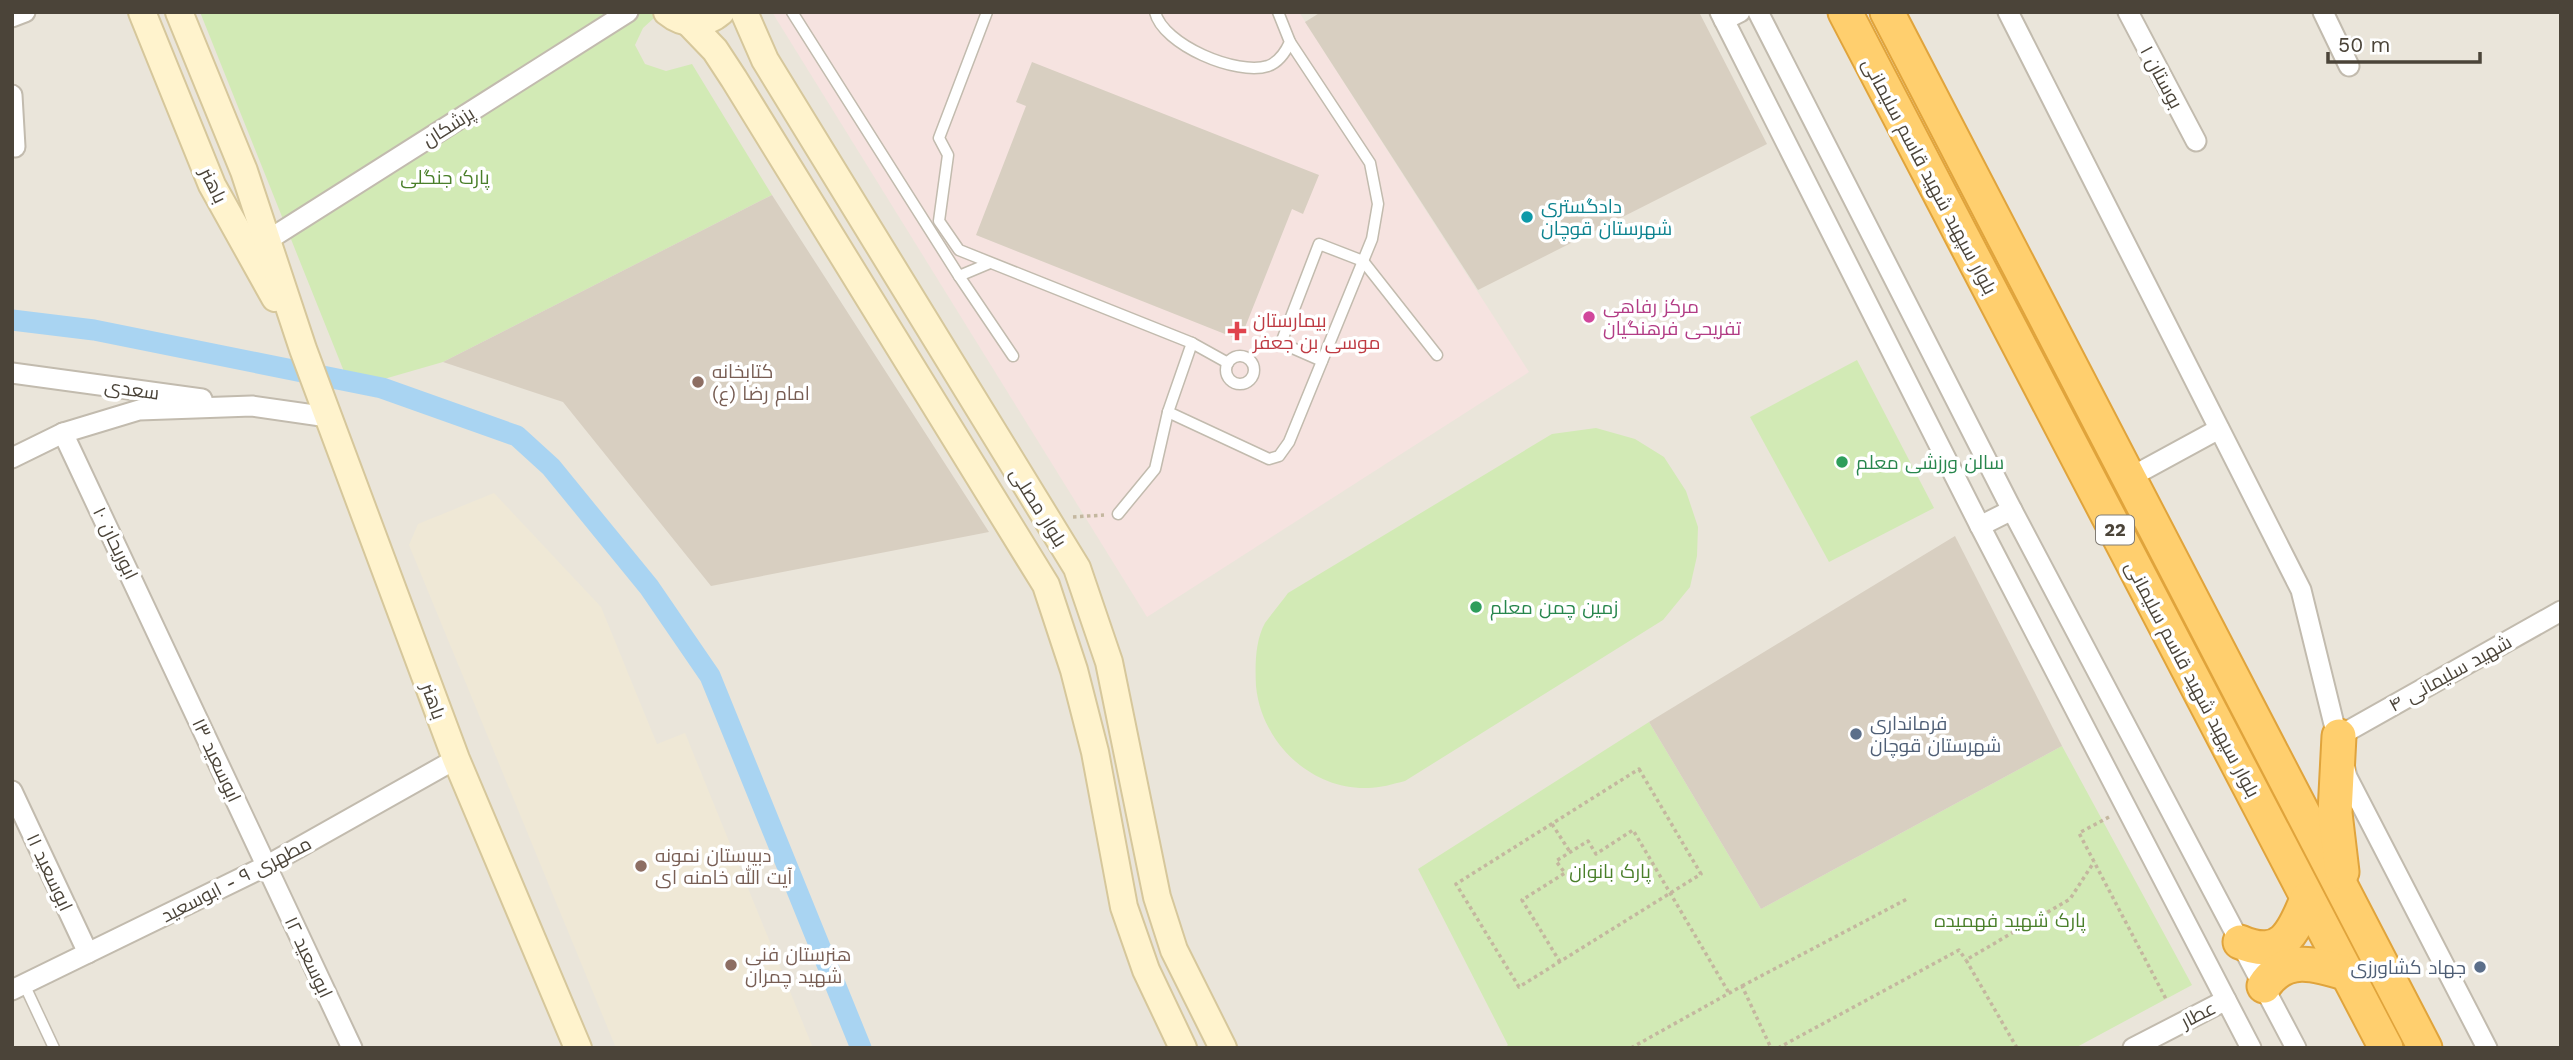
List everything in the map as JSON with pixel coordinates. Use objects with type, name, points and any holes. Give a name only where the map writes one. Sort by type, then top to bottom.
[{"type":"highway","name":"بلوار سپهبد شهید قاسم سلیمانی","points":[[1845,12],[2386,1048]]},
{"type":"highway","name":"بلوار سپهبد شهید قاسم سلیمانی","points":[[1887,12],[2425,1048]]},
{"type":"highway","points":[[2339,736],[2335,813],[2344,892]]},
{"type":"highway","points":[[2240,942],[2255,949],[2272,949],[2286,939],[2297,924],[2307,899]]},
{"type":"highway","points":[[2264,986],[2272,974],[2288,964],[2322,966],[2348,974]]},
{"type":"street","points":[[12,17],[25,12]]},
{"type":"street","name":"باهنر","points":[[142,12],[212,185],[303,349]]},
{"type":"street","name":"باهنر","points":[[179,12],[244,171],[303,349],[456,759],[578,1048]]},
{"type":"street","name":"پزشکان","points":[[268,240],[628,12]]},
{"type":"street","points":[[679,18],[705,22],[721,12]]},
{"type":"street","name":"بلوار مصلی","points":[[744,12],[765,60],[1077,568],[1110,662],[1157,897],[1174,950],[1223,1048]]},
{"type":"street","points":[[1758,12],[2012,510],[2296,1048]]},
{"type":"street","name":"بوستان ۱","points":[[2128,12],[2196,142]]},
{"type":"street","points":[[2323,12],[2350,66]]},
{"type":"street","points":[[2008,13],[2301,590],[2347,777],[2487,1048]]},
{"type":"street","points":[[1728,15],[1980,526],[2251,1048]]},
{"type":"street","name":"بلوار مصلی","points":[[679,18],[715,50],[734,79],[1046,585],[1074,670],[1092,740],[1125,906],[1146,970],[1183,1048]]},
{"type":"street","points":[[734,79],[729,61],[734,50],[743,47],[765,60]]},
{"type":"street","points":[[12,94],[15,147]]},
{"type":"street","name":"سعدی","points":[[12,373],[252,406]]},
{"type":"street","points":[[12,458],[63,433],[139,410],[252,406],[325,407]]},
{"type":"street","points":[[2129,478],[2219,429]]},
{"type":"street","name":"ابوریحان ۱۰","points":[[63,433],[169,654]]},
{"type":"street","points":[[1980,526],[2012,510]]},
{"type":"street","name":"شهید سلیمانی ۴","points":[[2339,736],[2561,611]]},
{"type":"street","name":"ابوسعید ۱۳","points":[[169,654],[266,866]]},
{"type":"street","name":"مطهری ۹ - ابوسعید","points":[[18,987],[266,866],[456,759]]},
{"type":"street","name":"ابوسعید ۱۱","points":[[12,791],[88,953]]},
{"type":"street","name":"ابوسعید ۱۲","points":[[266,866],[352,1048]]},
{"type":"street","name":"عطار","points":[[2133,1048],[2226,999]]},
{"type":"lane","points":[[792,12],[958,276],[1013,356]]},
{"type":"lane","points":[[987,12],[939,138],[948,155],[939,221],[959,250],[1192,342],[1227,363]]},
{"type":"lane","points":[[1155,12],[1158,24],[1185,47],[1227,62],[1254,67],[1269,66],[1278,60],[1290,42]]},
{"type":"lane","points":[[1168,412],[1269,459],[1279,456],[1289,442],[1372,239],[1378,204],[1370,163],[1290,42],[1278,12]]},
{"type":"lane","points":[[1322,361],[1281,343],[1319,244],[1363,261],[1437,355]]},
{"type":"lane","points":[[958,276],[990,263]]},
{"type":"lane","points":[[1118,514],[1155,469],[1168,412],[1192,342]]},
{"type":"lane","points":[[18,987],[54,1048]]},
{"type":"path","points":[[1047,519],[1118,514]]},
{"type":"path","points":[[1639,769],[1701,874],[1519,987],[1457,884],[1552,824],[1639,769]]},
{"type":"path","points":[[2126,807],[2079,833],[2166,999]]},
{"type":"path","points":[[1552,824],[1570,852]]},
{"type":"path","points":[[1560,962],[1522,900],[1564,873],[1556,860],[1588,841],[1596,854],[1633,830],[1672,892],[1729,993]]},
{"type":"path","points":[[1966,960],[2070,899],[2094,862]]},
{"type":"path","points":[[1631,1048],[1907,899]]},
{"type":"path","points":[[1778,1048],[1959,950],[2017,1048]]},
{"type":"path","points":[[1742,986],[1771,1048]]},
{"type":"shaded area","points":[[12,12],[2561,12],[2561,1048],[12,1048]]},
{"type":"shaded area","name":"بیمارستان موسی بن جعفر","points":[[772,12],[1299,12],[1529,372],[1147,617]]},
{"type":"shaded area","points":[[494,493],[601,607],[657,744],[685,733],[813,1048],[616,1048],[409,545],[418,524]]},
{"type":"green space","name":"پارک جنگلی","points":[[200,12],[652,12],[654,18],[643,28],[635,45],[645,64],[666,71],[692,64],[772,195],[443,362],[384,379],[345,374]]},
{"type":"green space","name":"سالن ورزشی معلم","points":[[1857,360],[1934,508],[1829,562],[1750,417]]},
{"type":"green space","name":"زمین چمن معلم","points":[[1596,428],[1635,439],[1664,457],[1686,491],[1698,527],[1697,556],[1690,587],[1663,620],[1405,781],[1373,788],[1347,786],[1327,781],[1292,758],[1278,743],[1267,725],[1256,686],[1259,638],[1265,623],[1288,593],[1552,434]]},
{"type":"green space","name":"پارک شهید فهمیده","points":[[1649,722],[1761,909],[2062,746],[2192,985],[2075,1048],[1504,1048],[1508,1045],[1418,869]]},
{"type":"building","name":"دادگستری شهرستان قوچان","points":[[1321,12],[1699,12],[1767,144],[1478,290],[1305,22]]},
{"type":"building","points":[[1032,62],[1319,175],[1303,214],[1292,209],[1240,340],[976,235],[1026,106],[1016,102]]},
{"type":"building","name":"کتابخانه امام رضا (ع)","points":[[772,195],[989,532],[711,586],[563,402],[443,362]]},
{"type":"building","name":"فرمانداری شهرستان قوچان","points":[[1955,536],[2062,746],[1761,909],[1649,722]]},
{"type":"waterway","points":[[12,320],[94,330],[382,388],[517,436],[551,467],[649,587],[710,676],[861,1048]]},
{"type":"place","name":"دادگستری شهرستان قوچان","points":[[1527,217]]},
{"type":"place","name":"مرکز رفاهی تفریحی فرهنگیان","points":[[1589,317]]},
{"type":"place","name":"بیمارستان موسی بن جعفر","points":[[1237,331]]},
{"type":"place","name":"کتابخانه امام رضا (ع)","points":[[698,382]]},
{"type":"place","name":"سالن ورزشی معلم","points":[[1842,462]]},
{"type":"place","name":"زمین چمن معلم","points":[[1476,607]]},
{"type":"place","name":"فرمانداری شهرستان قوچان","points":[[1856,734]]},
{"type":"place","name":"دبیرستان نمونه آیت الله خامنه ای","points":[[641,866]]},
{"type":"place","name":"هنرستان فنی شهید چمران","points":[[731,965]]},
{"type":"place","name":"جهاد کشاورزی","points":[[2480,967]]},
{"type":"park label","name":"پارک بانوان","points":[[1610,871]]}]
